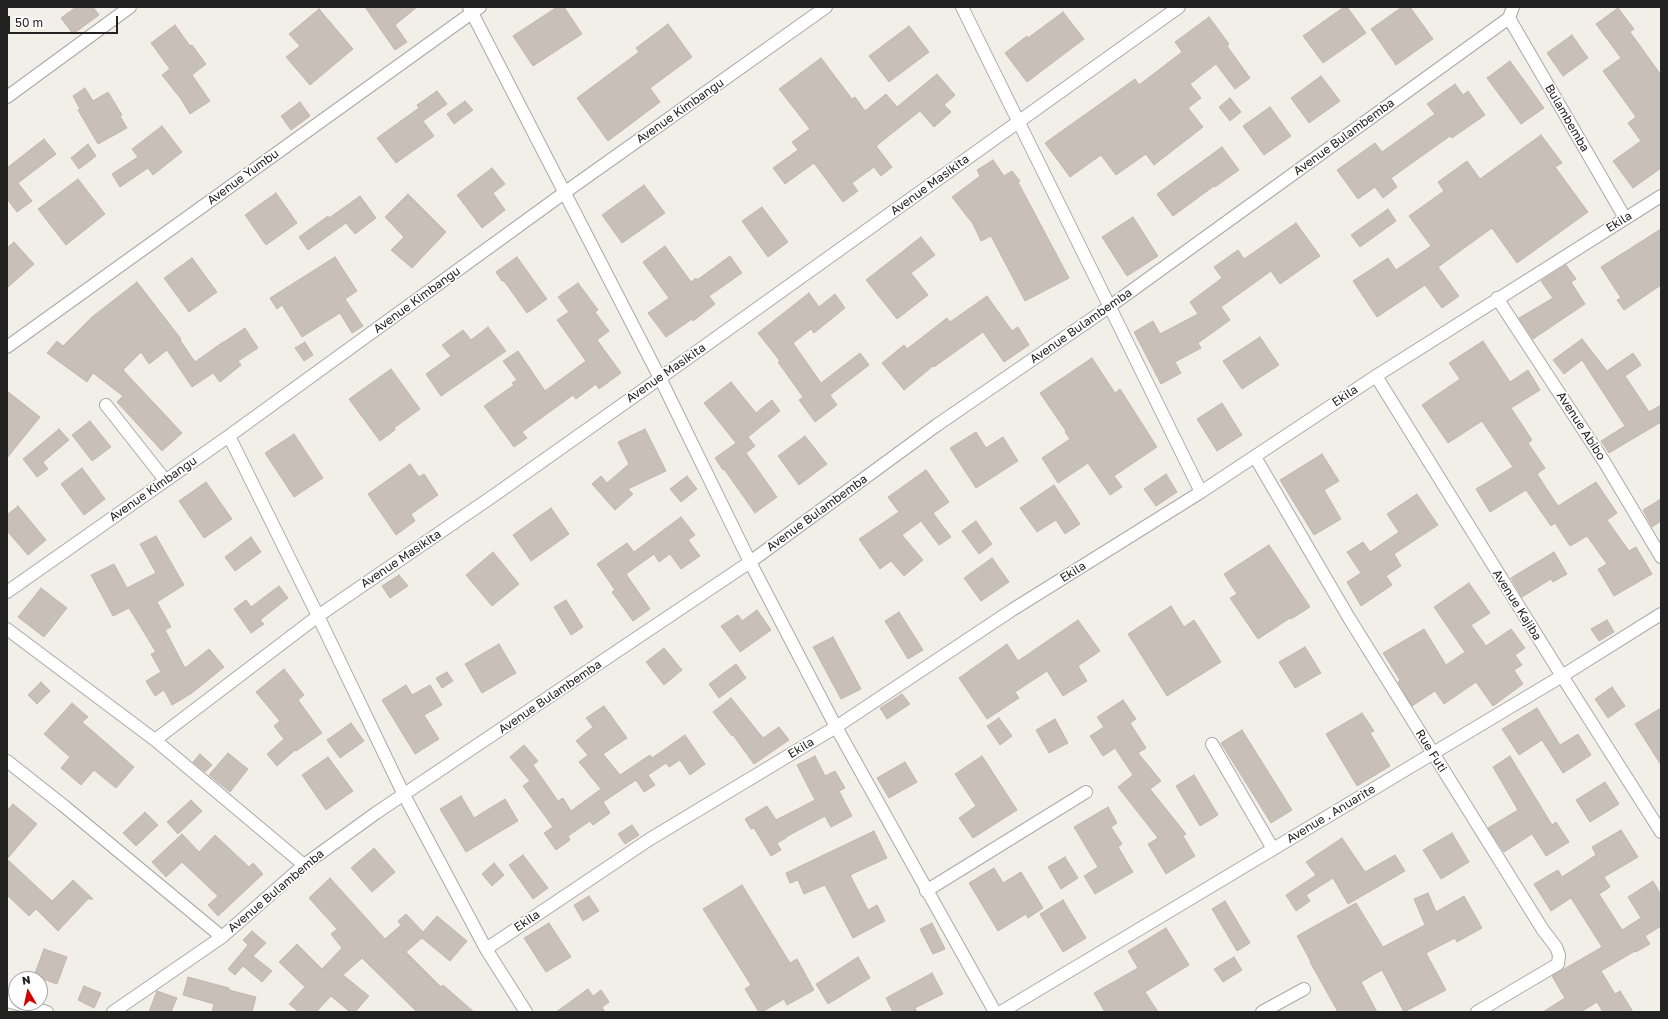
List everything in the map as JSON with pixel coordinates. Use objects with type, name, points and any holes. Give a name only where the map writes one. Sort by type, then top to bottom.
[{"type":"street","points":[[7,97],[130,7]]},
{"type":"street","name":"Avenue Kimbangu","points":[[7,592],[229,436],[564,193],[826,7]]},
{"type":"street","points":[[962,7],[1201,492]]},
{"type":"street","name":"Avenue Masikita","points":[[155,740],[318,616],[496,494],[660,378],[1179,7]]},
{"type":"street","points":[[474,9],[564,193],[660,378],[750,562],[836,727],[926,891],[995,1012]]},
{"type":"street","name":"Avenue Yumbu","points":[[7,347],[474,9]]},
{"type":"street","name":"Bulambemba","points":[[1511,13],[1624,218]]},
{"type":"street","name":"Avenue Bulambemba","points":[[114,1012],[222,937],[304,865],[404,794],[750,562],[937,425],[1109,307],[1511,13]]},
{"type":"street","name":"Ekila","points":[[486,948],[650,839],[836,727],[1012,610],[1201,492],[1497,298],[1661,196]]},
{"type":"street","name":"Avenue Abibo","points":[[1497,298],[1605,463],[1661,557]]},
{"type":"street","name":"Avenue Kajiba","points":[[1376,376],[1562,676],[1661,832]]},
{"type":"street","points":[[106,405],[166,480]]},
{"type":"street","points":[[229,436],[404,794],[486,948],[526,1012]]},
{"type":"street","name":"Rue Futi","points":[[1255,457],[1349,618],[1559,954],[1558,964],[1477,1012]]},
{"type":"street","name":"Avenue . Anuarite","points":[[1000,1012],[1562,676],[1661,614]]},
{"type":"street","points":[[7,629],[155,740],[304,865]]},
{"type":"street","points":[[1212,744],[1273,849]]},
{"type":"street","points":[[7,761],[64,806],[222,937]]},
{"type":"street","points":[[926,891],[1086,792]]},
{"type":"street","points":[[1262,1012],[1304,989]]},
{"type":"street","points":[[7,1001],[47,1012]]},
{"type":"building","points":[[76,7],[93,7],[99,15],[73,34],[61,18]]},
{"type":"building","points":[[365,7],[417,7],[395,25],[407,42],[395,50]]},
{"type":"building","points":[[557,7],[564,7],[582,34],[533,66],[513,36]]},
{"type":"building","points":[[1344,7],[1347,7],[1366,33],[1323,63],[1303,36]]},
{"type":"building","points":[[1402,7],[1410,7],[1433,39],[1396,65],[1371,29]]},
{"type":"building","points":[[1618,8],[1634,29],[1630,32],[1661,75],[1661,168],[1633,188],[1613,161],[1641,141],[1628,123],[1636,117],[1603,71],[1621,58],[1596,24]]},
{"type":"building","points":[[319,9],[353,49],[310,85],[286,57],[300,46],[289,34]]},
{"type":"building","points":[[1063,12],[1084,39],[1027,82],[1005,53]]},
{"type":"building","points":[[1209,17],[1229,44],[1227,46],[1250,78],[1235,89],[1216,64],[1190,84],[1201,98],[1188,108],[1203,127],[1154,165],[1146,154],[1116,175],[1101,155],[1070,177],[1045,143],[1135,79],[1139,85],[1182,52],[1175,42]]},
{"type":"building","points":[[668,24],[692,57],[650,88],[660,102],[608,141],[577,98],[639,52],[636,48]]},
{"type":"building","points":[[175,25],[190,46],[192,45],[206,64],[192,75],[210,101],[190,114],[181,99],[162,75],[170,69],[151,43]]},
{"type":"building","points":[[909,26],[929,52],[889,82],[869,56]]},
{"type":"building","points":[[1572,35],[1588,58],[1563,76],[1547,53]]},
{"type":"building","points":[[821,58],[852,99],[855,97],[865,111],[886,94],[897,107],[937,74],[955,95],[944,105],[951,112],[934,127],[920,111],[876,146],[892,167],[881,176],[874,167],[852,183],[858,191],[843,202],[814,163],[785,184],[773,168],[798,150],[792,142],[810,129],[779,89]]},
{"type":"building","points":[[1510,61],[1544,108],[1521,124],[1487,78]]},
{"type":"building","points":[[1321,76],[1340,101],[1309,123],[1291,98]]},
{"type":"building","points":[[1455,84],[1463,95],[1468,91],[1485,115],[1452,138],[1450,136],[1391,178],[1397,187],[1383,198],[1375,187],[1358,199],[1337,170],[1375,143],[1382,152],[1435,114],[1427,104]]},
{"type":"building","points":[[85,88],[93,101],[108,92],[122,115],[120,116],[127,128],[98,144],[78,110],[80,109],[73,96]]},
{"type":"building","points":[[437,91],[447,104],[423,121],[434,136],[396,163],[377,138],[419,108],[417,105]]},
{"type":"building","points":[[1230,98],[1241,112],[1230,121],[1219,107]]},
{"type":"building","points":[[465,101],[473,110],[454,124],[447,114]]},
{"type":"building","points":[[300,102],[310,116],[291,130],[281,116]]},
{"type":"building","points":[[1270,107],[1291,136],[1264,155],[1243,126]]},
{"type":"building","points":[[162,126],[182,152],[153,175],[148,168],[120,187],[112,174],[138,157],[132,149]]},
{"type":"building","points":[[1541,135],[1562,163],[1555,167],[1588,212],[1517,263],[1492,228],[1438,267],[1459,296],[1442,308],[1425,285],[1377,317],[1353,281],[1388,258],[1396,270],[1431,246],[1409,216],[1444,191],[1438,182],[1467,161],[1480,179]]},
{"type":"building","points":[[44,139],[56,154],[18,183],[32,201],[17,212],[7,199],[7,168]]},
{"type":"building","points":[[88,144],[96,156],[79,169],[71,158]]},
{"type":"building","points":[[1222,147],[1239,170],[1173,216],[1157,194]]},
{"type":"building","points":[[993,160],[1004,176],[1012,171],[1020,181],[1018,182],[1069,278],[1025,301],[991,236],[981,241],[973,224],[952,197],[980,176],[977,170]]},
{"type":"building","points":[[492,168],[505,184],[493,193],[505,210],[482,228],[457,195]]},
{"type":"building","points":[[78,179],[105,214],[66,245],[38,209]]},
{"type":"building","points":[[644,185],[665,213],[622,243],[602,215]]},
{"type":"building","points":[[276,193],[297,223],[266,245],[245,215]]},
{"type":"building","points":[[408,194],[446,232],[412,268],[391,250],[404,237],[385,217]]},
{"type":"building","points":[[360,196],[376,218],[355,234],[346,223],[308,250],[299,237],[328,216],[329,218]]},
{"type":"building","points":[[762,207],[788,242],[768,257],[742,221]]},
{"type":"building","points":[[1388,209],[1396,221],[1360,247],[1351,235]]},
{"type":"building","points":[[1133,217],[1158,256],[1127,276],[1102,237]]},
{"type":"building","points":[[1296,223],[1320,256],[1280,284],[1271,271],[1221,307],[1230,320],[1198,343],[1201,348],[1175,362],[1181,373],[1161,384],[1134,332],[1153,321],[1160,334],[1198,314],[1190,302],[1222,278],[1214,267],[1238,250],[1244,259]]},
{"type":"building","points":[[1661,229],[1661,285],[1624,310],[1617,300],[1621,298],[1601,267]]},
{"type":"building","points":[[921,237],[935,255],[911,273],[928,295],[897,319],[866,280]]},
{"type":"building","points":[[14,242],[34,264],[7,288],[7,248]]},
{"type":"building","points":[[665,246],[691,282],[696,278],[697,280],[730,256],[742,273],[709,296],[715,304],[693,321],[692,319],[666,337],[648,313],[669,298],[643,262]]},
{"type":"building","points":[[335,257],[357,291],[345,299],[363,326],[352,333],[340,313],[302,337],[282,305],[277,309],[270,298]]},
{"type":"building","points":[[517,257],[547,299],[527,313],[496,272]]},
{"type":"building","points":[[192,258],[217,292],[189,312],[164,278]]},
{"type":"building","points":[[1566,265],[1576,279],[1571,282],[1585,304],[1533,339],[1519,318],[1553,298],[1541,281]]},
{"type":"building","points":[[137,282],[181,339],[180,340],[195,362],[245,328],[258,348],[238,361],[241,365],[220,382],[213,373],[192,387],[167,350],[149,364],[141,352],[123,370],[182,433],[162,451],[117,402],[123,396],[93,373],[87,382],[47,353],[57,341],[63,346],[92,317]]},
{"type":"building","points":[[578,283],[598,310],[595,312],[609,331],[597,340],[621,373],[599,389],[596,384],[576,399],[573,395],[522,432],[527,438],[514,447],[484,406],[514,385],[512,383],[517,380],[503,361],[518,351],[545,391],[586,361],[557,320],[569,312],[558,297]]},
{"type":"building","points":[[809,293],[819,307],[835,294],[845,308],[814,333],[811,329],[793,343],[821,383],[860,353],[869,365],[830,395],[837,405],[815,422],[799,400],[803,397],[778,362],[780,361],[758,333]]},
{"type":"building","points":[[987,296],[1012,331],[1018,327],[1029,345],[1004,362],[983,332],[934,367],[933,366],[904,390],[882,363],[904,345],[907,349],[947,318],[950,322]]},
{"type":"building","points":[[488,327],[506,351],[441,396],[426,374],[451,356],[442,345],[463,330],[471,340]]},
{"type":"building","points":[[1260,337],[1279,365],[1242,389],[1223,361]]},
{"type":"building","points":[[1582,339],[1607,371],[1633,353],[1641,365],[1625,376],[1649,412],[1661,405],[1661,422],[1609,453],[1601,441],[1625,426],[1582,360],[1564,374],[1553,360]]},
{"type":"building","points":[[1483,341],[1510,382],[1528,370],[1540,390],[1511,408],[1532,440],[1528,443],[1545,468],[1537,474],[1558,506],[1596,482],[1617,513],[1607,520],[1629,551],[1636,547],[1652,574],[1614,596],[1598,569],[1607,564],[1587,536],[1570,546],[1555,523],[1551,526],[1526,490],[1490,512],[1476,489],[1513,467],[1482,421],[1448,443],[1422,405],[1460,379],[1449,363]]},
{"type":"building","points":[[305,342],[313,355],[304,361],[295,348]]},
{"type":"building","points":[[1092,358],[1115,393],[1120,389],[1157,447],[1114,476],[1122,487],[1110,495],[1088,463],[1058,483],[1042,458],[1070,439],[1040,393]]},
{"type":"building","points":[[391,369],[420,409],[394,428],[395,430],[380,441],[349,399]]},
{"type":"building","points":[[731,382],[756,413],[772,400],[780,411],[748,437],[755,446],[746,453],[777,497],[755,513],[715,458],[736,443],[704,403]]},
{"type":"building","points":[[7,391],[40,417],[7,458]]},
{"type":"building","points":[[1222,403],[1242,435],[1217,451],[1197,419]]},
{"type":"building","points":[[90,421],[111,447],[92,461],[72,435]]},
{"type":"building","points":[[59,429],[69,440],[43,462],[48,469],[37,477],[23,459]]},
{"type":"building","points":[[645,429],[666,471],[628,489],[633,494],[615,510],[592,484],[601,476],[607,483],[629,464],[618,442]]},
{"type":"building","points":[[976,432],[986,448],[1003,437],[1018,461],[976,488],[950,448]]},
{"type":"building","points":[[294,434],[323,478],[294,497],[265,453]]},
{"type":"building","points":[[805,436],[827,464],[799,485],[778,456]]},
{"type":"building","points":[[1322,454],[1339,481],[1324,490],[1341,519],[1314,535],[1280,480]]},
{"type":"building","points":[[410,464],[419,477],[424,474],[438,495],[411,514],[415,521],[396,535],[368,494]]},
{"type":"building","points":[[82,468],[105,499],[84,515],[61,484]]},
{"type":"building","points":[[926,470],[949,502],[933,513],[951,537],[939,545],[921,521],[902,535],[923,560],[904,576],[891,561],[880,569],[859,539],[899,512],[888,497]]},
{"type":"building","points":[[1166,474],[1177,492],[1156,506],[1144,489]]},
{"type":"building","points":[[687,476],[697,489],[681,502],[670,489]]},
{"type":"building","points":[[206,482],[232,519],[204,538],[179,501]]},
{"type":"building","points":[[1054,485],[1080,524],[1065,534],[1056,520],[1037,532],[1020,508]]},
{"type":"building","points":[[1417,494],[1438,525],[1394,554],[1401,566],[1386,576],[1392,585],[1361,606],[1347,582],[1361,573],[1347,552],[1363,542],[1370,552],[1399,532],[1387,514]]},
{"type":"building","points":[[1661,499],[1661,521],[1652,527],[1643,510]]},
{"type":"building","points":[[18,506],[46,540],[28,555],[7,531],[7,515]]},
{"type":"building","points":[[551,508],[569,534],[531,561],[513,535]]},
{"type":"building","points":[[681,517],[695,535],[688,540],[700,556],[681,569],[670,554],[659,562],[654,554],[626,574],[650,609],[633,621],[612,592],[615,590],[597,564],[627,543],[634,552]]},
{"type":"building","points":[[976,521],[992,544],[979,554],[962,531]]},
{"type":"building","points":[[156,536],[184,585],[157,602],[171,627],[165,630],[185,668],[209,649],[224,667],[192,693],[172,705],[164,690],[155,696],[146,681],[161,672],[151,654],[156,652],[129,608],[113,616],[91,575],[114,564],[127,588],[156,573],[140,544]]},
{"type":"building","points":[[251,537],[261,552],[235,571],[225,557]]},
{"type":"building","points":[[1269,545],[1310,607],[1258,639],[1230,598],[1237,594],[1224,574]]},
{"type":"building","points":[[493,552],[519,584],[492,606],[466,575]]},
{"type":"building","points":[[1554,552],[1567,574],[1553,582],[1551,579],[1522,597],[1511,578]]},
{"type":"building","points":[[992,558],[1009,582],[981,601],[964,578]]},
{"type":"building","points":[[399,575],[408,586],[390,598],[382,586]]},
{"type":"building","points":[[1469,583],[1490,613],[1471,625],[1486,646],[1511,629],[1525,648],[1515,655],[1522,665],[1514,670],[1523,684],[1493,706],[1476,682],[1444,704],[1435,691],[1412,706],[1398,682],[1400,680],[1383,653],[1424,629],[1446,665],[1465,652],[1434,607]]},
{"type":"building","points":[[279,586],[288,598],[260,620],[264,624],[251,633],[234,609],[246,600],[251,607]]},
{"type":"building","points":[[41,588],[67,608],[44,637],[18,617]]},
{"type":"building","points":[[566,600],[583,627],[571,635],[554,607]]},
{"type":"building","points":[[1171,606],[1184,627],[1194,620],[1221,662],[1167,696],[1128,634]]},
{"type":"building","points":[[757,610],[771,630],[740,652],[721,626],[738,615],[742,621]]},
{"type":"building","points":[[899,612],[923,650],[908,659],[885,621]]},
{"type":"building","points":[[1078,620],[1100,651],[1078,666],[1087,681],[1063,696],[1047,671],[1015,692],[1019,698],[987,719],[959,678],[1007,644],[1018,661]]},
{"type":"building","points":[[1607,620],[1614,632],[1599,641],[1591,629]]},
{"type":"building","points":[[833,637],[861,689],[841,699],[813,647]]},
{"type":"building","points":[[499,644],[516,673],[482,693],[465,664]]},
{"type":"building","points":[[1305,647],[1321,673],[1295,688],[1279,662]]},
{"type":"building","points":[[664,648],[682,670],[664,685],[646,662]]},
{"type":"building","points":[[736,664],[746,678],[719,698],[709,684]]},
{"type":"building","points":[[284,669],[304,695],[298,700],[322,733],[296,751],[295,750],[277,766],[267,754],[284,739],[274,726],[280,721],[256,692]]},
{"type":"building","points":[[447,672],[453,681],[442,688],[436,678]]},
{"type":"building","points":[[41,682],[50,691],[37,704],[28,695]]},
{"type":"building","points":[[406,685],[412,695],[430,685],[442,705],[424,715],[439,739],[415,754],[382,700]]},
{"type":"building","points":[[1612,687],[1625,706],[1608,718],[1595,699]]},
{"type":"building","points":[[902,694],[910,704],[887,719],[880,708]]},
{"type":"building","points":[[731,698],[763,738],[779,727],[789,740],[754,764],[733,735],[732,736],[713,712]]},
{"type":"building","points":[[1123,700],[1136,719],[1130,723],[1146,748],[1138,753],[1161,781],[1150,789],[1186,834],[1183,836],[1195,856],[1166,874],[1148,844],[1158,838],[1118,787],[1133,775],[1115,748],[1103,756],[1090,736],[1104,727],[1097,717]]},
{"type":"building","points":[[72,703],[88,717],[82,722],[134,767],[116,788],[94,770],[81,785],[61,768],[70,757],[44,734]]},
{"type":"building","points":[[604,706],[627,738],[603,754],[620,775],[650,755],[652,758],[685,735],[705,764],[690,775],[680,760],[669,767],[666,763],[648,775],[655,785],[644,792],[636,780],[603,802],[610,813],[593,825],[590,821],[568,836],[570,840],[556,850],[544,833],[553,827],[523,786],[530,781],[510,757],[524,745],[538,761],[533,765],[558,801],[563,798],[571,811],[601,789],[579,762],[588,755],[576,741],[593,727],[586,718]]},
{"type":"building","points":[[1537,708],[1560,745],[1578,734],[1591,755],[1563,773],[1542,740],[1519,755],[1502,729]]},
{"type":"building","points":[[1661,708],[1661,765],[1635,724]]},
{"type":"building","points":[[1362,713],[1374,731],[1370,733],[1390,766],[1357,786],[1326,734]]},
{"type":"building","points":[[999,718],[1012,736],[1000,745],[987,726]]},
{"type":"building","points":[[1055,719],[1068,743],[1049,753],[1036,730]]},
{"type":"building","points":[[351,723],[364,741],[340,758],[327,740]]},
{"type":"building","points":[[1242,730],[1292,810],[1271,823],[1221,743]]},
{"type":"building","points":[[228,753],[248,769],[230,792],[209,775]]},
{"type":"building","points":[[200,754],[212,765],[205,772],[193,762]]},
{"type":"building","points":[[815,756],[825,776],[835,771],[845,788],[839,791],[852,816],[831,827],[825,816],[777,843],[781,850],[771,856],[754,828],[751,829],[745,819],[767,806],[776,820],[815,800],[797,765]]},
{"type":"building","points":[[982,756],[1017,810],[973,838],[959,818],[976,806],[955,774]]},
{"type":"building","points":[[1510,756],[1552,825],[1556,822],[1569,842],[1546,856],[1532,834],[1504,852],[1488,828],[1518,810],[1493,767]]},
{"type":"building","points":[[328,757],[353,791],[326,810],[302,775]]},
{"type":"building","points":[[905,762],[917,782],[889,798],[877,778]]},
{"type":"building","points":[[1194,775],[1218,815],[1200,826],[1176,786]]},
{"type":"building","points":[[1605,782],[1619,804],[1590,822],[1576,800]]},
{"type":"building","points":[[461,796],[474,818],[505,799],[518,821],[466,852],[440,809]]},
{"type":"building","points":[[191,800],[202,811],[178,834],[167,822]]},
{"type":"building","points":[[13,804],[37,824],[7,859],[7,811]]},
{"type":"building","points":[[1108,807],[1117,823],[1111,827],[1122,844],[1118,847],[1133,872],[1095,894],[1084,876],[1098,867],[1074,827]]},
{"type":"building","points":[[145,812],[158,825],[136,846],[123,833]]},
{"type":"building","points":[[632,825],[639,835],[625,844],[618,834]]},
{"type":"building","points":[[1621,830],[1638,857],[1604,877],[1610,887],[1599,894],[1622,930],[1641,918],[1628,897],[1653,881],[1661,895],[1661,926],[1645,936],[1650,944],[1601,971],[1615,994],[1620,991],[1633,1012],[1603,1012],[1597,1002],[1581,1012],[1543,1012],[1565,998],[1552,976],[1602,947],[1571,898],[1551,911],[1534,884],[1558,870],[1562,877],[1596,855],[1592,847]]},
{"type":"building","points":[[874,831],[887,858],[850,875],[868,910],[877,905],[885,921],[853,938],[825,885],[804,894],[798,880],[790,883],[786,873]]},
{"type":"building","points":[[1452,833],[1469,862],[1441,879],[1423,850]]},
{"type":"building","points":[[182,834],[199,852],[215,835],[249,867],[253,863],[263,874],[218,916],[208,905],[218,896],[182,862],[166,877],[152,862]]},
{"type":"building","points":[[1342,838],[1365,872],[1395,855],[1405,871],[1348,904],[1333,878],[1306,895],[1310,901],[1296,911],[1286,895],[1316,875],[1306,862]]},
{"type":"building","points":[[374,848],[395,872],[372,892],[351,868]]},
{"type":"building","points":[[523,855],[548,888],[533,899],[509,865]]},
{"type":"building","points":[[1065,857],[1078,878],[1061,889],[1048,867]]},
{"type":"building","points":[[7,859],[52,901],[73,880],[93,899],[88,899],[58,931],[36,909],[29,916],[7,895]]},
{"type":"building","points":[[494,863],[504,875],[492,886],[482,874]]},
{"type":"building","points":[[994,868],[1003,883],[1021,872],[1043,908],[1028,918],[1026,914],[998,931],[969,883]]},
{"type":"building","points":[[330,878],[385,939],[401,925],[398,921],[406,914],[423,932],[437,916],[467,941],[450,961],[422,938],[406,952],[441,987],[443,985],[474,1012],[417,1012],[362,958],[343,975],[369,996],[355,1012],[350,1012],[331,996],[316,1012],[299,1012],[289,1004],[305,987],[279,962],[297,944],[322,969],[342,948],[331,934],[337,929],[309,898]]},
{"type":"building","points":[[742,885],[790,963],[797,959],[814,990],[787,1005],[784,999],[762,1012],[759,1012],[745,989],[751,985],[703,909]]},
{"type":"building","points":[[1428,893],[1436,912],[1464,896],[1482,928],[1457,942],[1455,938],[1426,953],[1446,990],[1404,1012],[1382,970],[1361,982],[1377,1012],[1338,1012],[1297,936],[1356,903],[1383,947],[1425,925],[1414,899]]},
{"type":"building","points":[[589,896],[599,911],[583,921],[574,905]]},
{"type":"building","points":[[1063,900],[1086,938],[1063,952],[1040,914]]},
{"type":"building","points":[[1225,901],[1250,943],[1237,951],[1212,909]]},
{"type":"building","points":[[549,923],[571,957],[546,972],[524,938]]},
{"type":"building","points":[[932,923],[945,949],[933,954],[920,929]]},
{"type":"building","points":[[1166,928],[1189,965],[1145,992],[1158,1012],[1105,1012],[1094,993],[1138,968],[1128,951]]},
{"type":"building","points":[[252,931],[266,943],[253,956],[272,971],[262,982],[243,966],[235,975],[228,969],[248,945],[243,940]]},
{"type":"building","points":[[44,949],[67,957],[57,984],[48,981],[48,971],[36,971]]},
{"type":"building","points":[[858,957],[870,978],[828,1004],[816,984]]},
{"type":"building","points":[[1234,957],[1242,970],[1223,982],[1214,969]]},
{"type":"building","points":[[932,973],[943,994],[915,1008],[917,1012],[893,1012],[886,998]]},
{"type":"building","points":[[188,977],[256,997],[252,1012],[212,1012],[214,1004],[183,995]]},
{"type":"building","points":[[84,986],[101,993],[94,1008],[78,1000]]},
{"type":"building","points":[[588,989],[593,996],[601,990],[609,1002],[602,1007],[605,1012],[556,1012]]},
{"type":"building","points":[[157,991],[177,998],[171,1012],[149,1012]]}]
